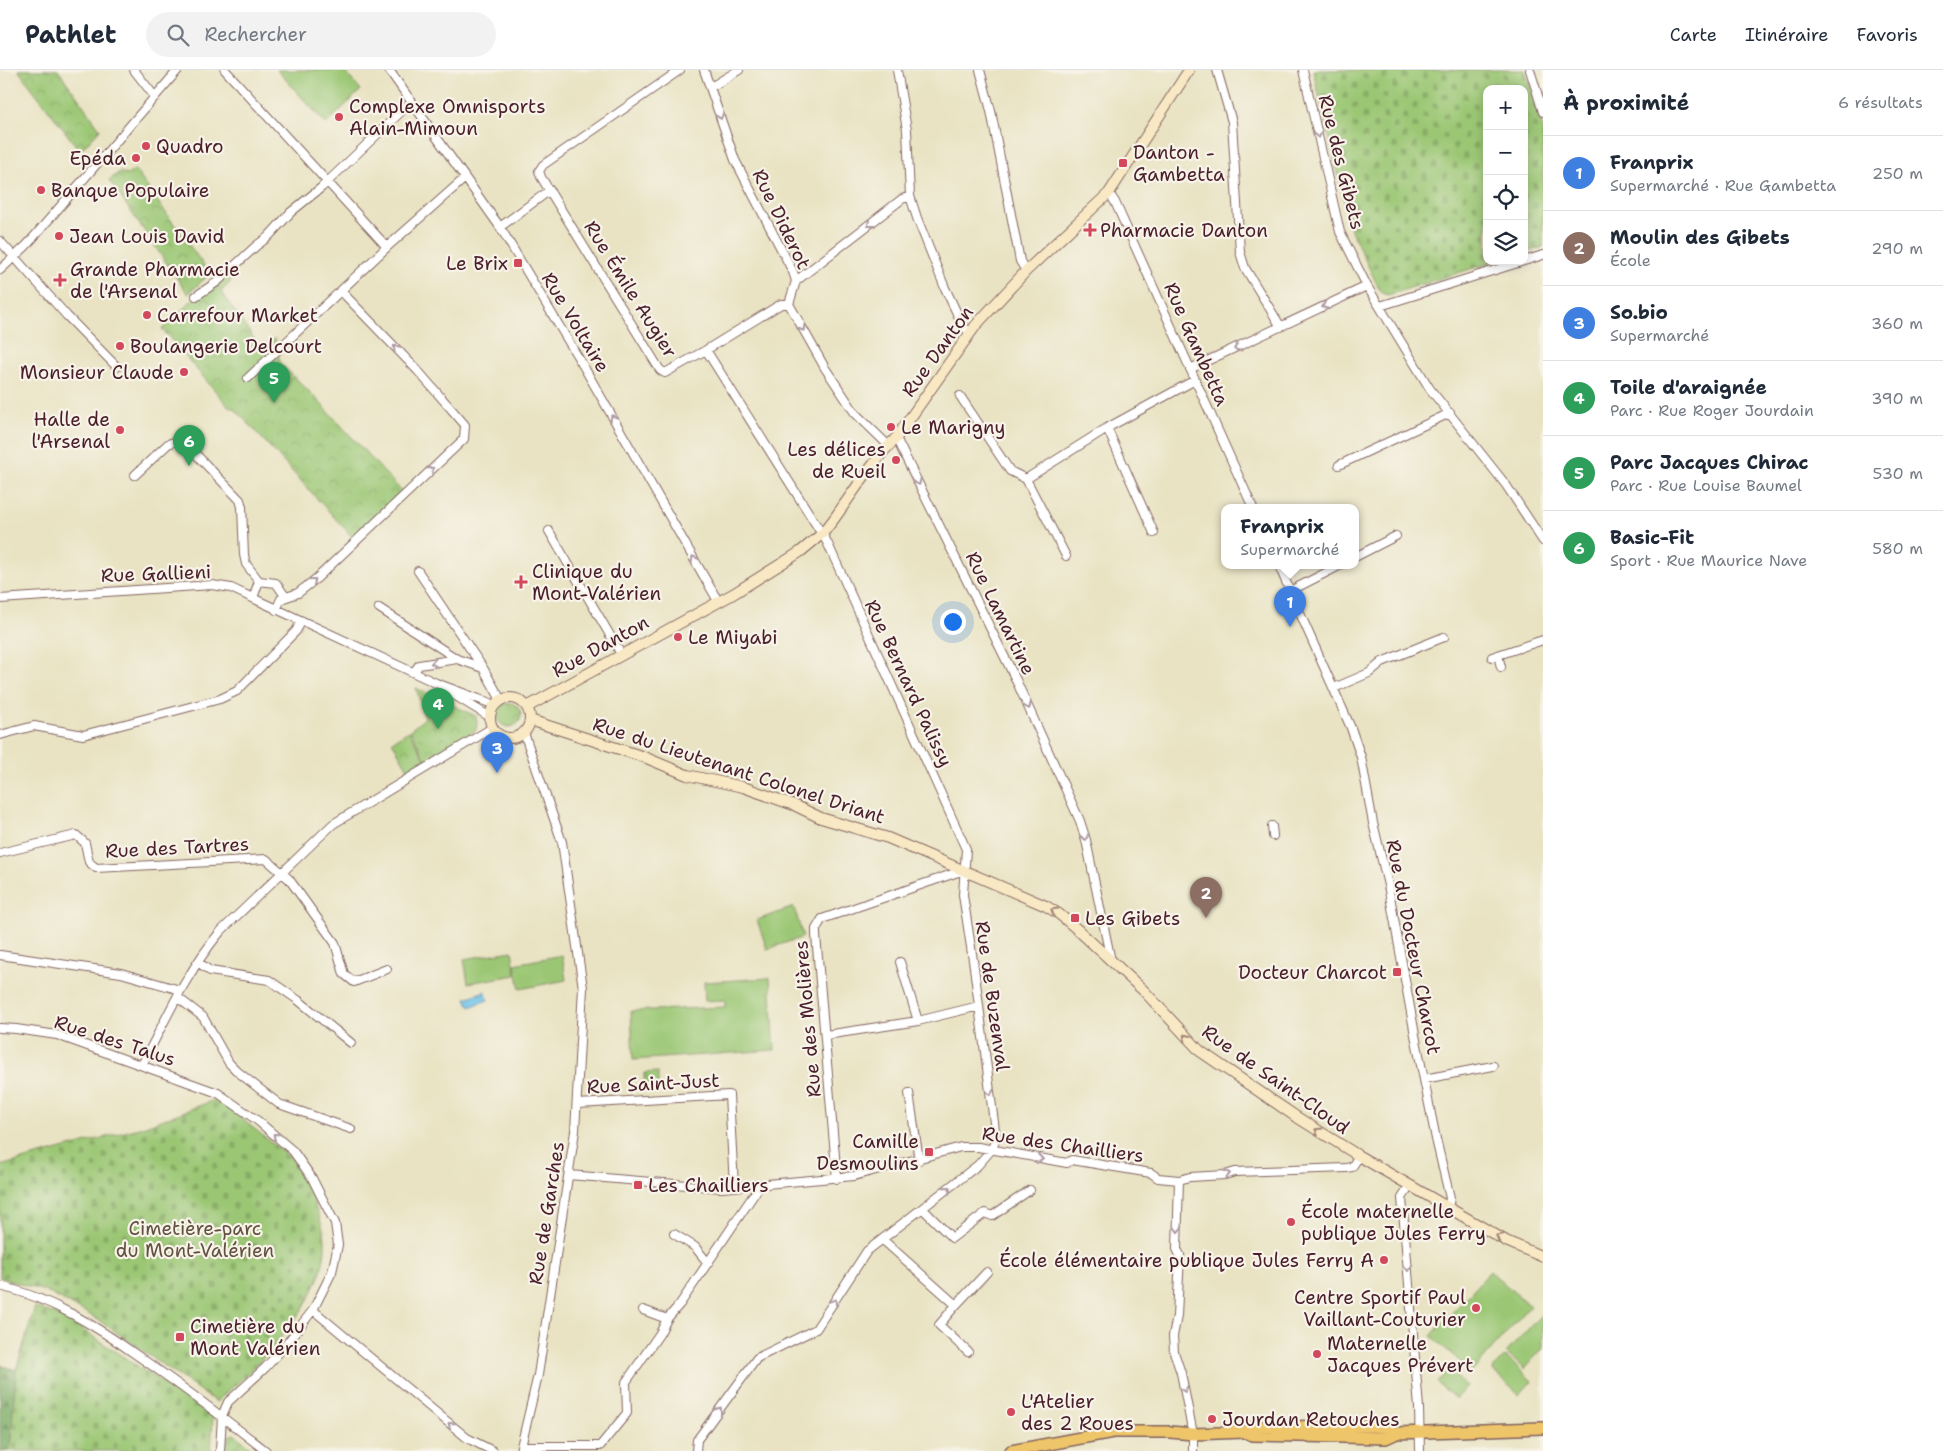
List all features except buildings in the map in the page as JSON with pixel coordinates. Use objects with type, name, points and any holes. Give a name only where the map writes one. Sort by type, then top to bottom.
[{"type":"main road","points":[[1011,1451],[1113,1432],[1193,1434],[1244,1432],[1253,1427],[1369,1426],[1387,1427],[1397,1434],[1543,1428]]},
{"type":"main road","points":[[1487,1431],[1494,1434],[1543,1434]]},
{"type":"street","points":[[134,70],[155,97]]},
{"type":"street","points":[[0,270],[26,246],[178,70]]},
{"type":"street","points":[[225,70],[387,247]]},
{"type":"street","name":"Rue Voltaire","points":[[389,70],[500,228],[585,369],[718,601]]},
{"type":"street","name":"Rue Émile Augier","points":[[680,70],[543,165],[539,171],[660,370],[665,373],[706,350],[823,533]]},
{"type":"street","name":"Rue Diderot","points":[[704,70],[735,160],[796,281],[789,304]]},
{"type":"street","points":[[711,86],[739,70]]},
{"type":"street","points":[[898,70],[907,130],[910,196],[945,288],[964,326],[970,332]]},
{"type":"street","points":[[980,70],[991,110],[1020,261],[1026,271]]},
{"type":"street","name":"Rue Danton","points":[[527,706],[767,574],[800,552],[823,533],[892,442],[970,332],[1026,271],[1109,193],[1189,70]]},
{"type":"street","points":[[1217,70],[1232,122],[1240,252],[1245,268],[1281,327]]},
{"type":"street","name":"Rue des Gibets","points":[[1303,70],[1340,232],[1367,286],[1419,372],[1506,485],[1543,541]]},
{"type":"street","points":[[1530,70],[1543,112]]},
{"type":"street","points":[[196,296],[217,282],[268,237],[291,212],[328,181],[408,105]]},
{"type":"street","points":[[248,378],[387,247],[465,178]]},
{"type":"street","points":[[500,228],[550,190]]},
{"type":"street","name":"Rue Gambetta","points":[[1109,193],[1115,202],[1251,504]]},
{"type":"street","points":[[796,281],[902,199],[910,196]]},
{"type":"street","points":[[0,241],[67,316],[117,367]]},
{"type":"street","points":[[1528,260],[1543,255]]},
{"type":"street","points":[[1380,306],[1511,265]]},
{"type":"street","points":[[1190,369],[1367,286]]},
{"type":"street","points":[[276,610],[281,599],[298,593],[317,578],[464,439],[465,425],[418,371],[341,291]]},
{"type":"street","points":[[706,350],[781,304],[789,304],[825,368],[856,413],[892,442]]},
{"type":"street","points":[[1026,479],[1107,428],[1195,380]]},
{"type":"street","points":[[960,396],[1010,471],[1026,479],[1066,556]]},
{"type":"street","points":[[1339,465],[1450,414]]},
{"type":"street","points":[[1107,428],[1154,533]]},
{"type":"street","points":[[135,475],[168,444],[177,441],[187,446],[240,500],[246,564],[258,581],[276,583],[285,596]]},
{"type":"street","name":"Rue Lamartine","points":[[892,442],[1011,669],[1073,804],[1086,840],[1111,961]]},
{"type":"street","points":[[549,531],[621,654]]},
{"type":"street","name":"Rue Bernard Palissy","points":[[823,533],[966,846]]},
{"type":"street","points":[[1359,555],[1396,536]]},
{"type":"street","points":[[1280,569],[1335,691],[1369,673],[1382,662],[1444,637]]},
{"type":"street","points":[[1290,591],[1333,569]]},
{"type":"street","points":[[142,1065],[178,993],[221,931],[333,824],[491,723],[498,702],[483,668],[418,571]]},
{"type":"street","points":[[253,598],[258,581]]},
{"type":"street","name":"Rue Gallieni","points":[[0,599],[212,585],[231,588],[436,683],[491,723]]},
{"type":"street","points":[[379,608],[457,659],[483,668]]},
{"type":"street","points":[[0,735],[34,726],[83,735],[220,699],[237,691],[296,631],[301,622]]},
{"type":"street","points":[[1501,667],[1495,656],[1543,640]]},
{"type":"street","points":[[414,672],[418,665],[457,659]]},
{"type":"street","name":"Rue Gallieni","points":[[436,683],[498,702]]},
{"type":"street","name":"Rue du Docteur Charcot","points":[[1335,691],[1361,757],[1373,823],[1388,885],[1436,1139],[1450,1198],[1448,1208]]},
{"type":"street","points":[[491,723],[498,734],[507,738],[515,738],[524,733],[530,720],[530,712],[527,706],[515,699],[508,698],[498,702]]},
{"type":"street","name":"Rue du Lieutenant Colonel Driant","points":[[530,720],[644,757],[687,775],[743,787],[794,805],[821,818],[888,838],[934,858]]},
{"type":"street","name":"Rue de Garches","points":[[521,1449],[538,1374],[569,1175],[578,1104],[583,988],[562,842],[524,733]]},
{"type":"street","points":[[1272,826],[1273,836]]},
{"type":"street","name":"Rue des Tartres","points":[[0,853],[76,835],[85,842],[89,862],[96,868],[266,860],[282,874]]},
{"type":"street","name":"Rue de Buzenval","points":[[966,846],[963,895],[996,1138],[992,1149]]},
{"type":"street","name":"Rue de Saint-Cloud","points":[[934,858],[1046,906],[1059,914],[1092,942],[1144,992],[1196,1048],[1295,1116],[1359,1156],[1506,1241],[1543,1257]]},
{"type":"street","name":"Rue des Molières","points":[[837,1179],[816,929],[822,919],[964,870]]},
{"type":"street","points":[[282,874],[335,942],[344,974],[354,982],[387,969]]},
{"type":"street","points":[[1092,942],[1099,940],[1104,929]]},
{"type":"street","points":[[0,956],[121,973],[178,993],[202,1017],[229,1063],[279,1104],[351,1128]]},
{"type":"street","points":[[198,962],[210,971],[269,980],[298,1000],[352,1043]]},
{"type":"street","points":[[900,962],[918,1021]]},
{"type":"street","points":[[826,1035],[918,1021],[979,1006]]},
{"type":"street","name":"Rue des Talus","points":[[0,1028],[57,1035],[218,1093],[258,1121],[293,1151],[312,1178],[335,1224],[338,1245],[332,1272],[313,1310],[266,1367],[228,1402],[222,1416]]},
{"type":"street","points":[[1424,1079],[1493,1066]]},
{"type":"street","points":[[910,1093],[920,1160]]},
{"type":"street","name":"Rue Saint-Just","points":[[578,1104],[729,1095],[734,1186]]},
{"type":"street","name":"Rue des Chailliers","points":[[569,1175],[722,1188],[837,1179],[920,1160],[961,1148],[978,1147],[1067,1163],[1072,1160],[1152,1173],[1158,1178],[1179,1180],[1190,1177],[1225,1175],[1235,1172],[1346,1168],[1352,1167],[1359,1156]]},
{"type":"street","points":[[696,1451],[697,1440],[757,1358],[816,1330],[864,1256],[978,1165],[992,1149]]},
{"type":"street","points":[[1179,1180],[1177,1249],[1180,1255],[1177,1316],[1173,1336],[1174,1352],[1181,1373],[1193,1434],[1193,1451]]},
{"type":"street","points":[[521,1449],[600,1446],[628,1413],[626,1382],[660,1333],[667,1319],[680,1304],[761,1184]]},
{"type":"street","points":[[1410,1186],[1402,1198],[1420,1451]]},
{"type":"street","points":[[923,1209],[952,1238],[985,1213],[992,1216],[1030,1190]]},
{"type":"street","points":[[674,1234],[694,1247],[708,1263]]},
{"type":"street","points":[[883,1240],[956,1305]]},
{"type":"street","points":[[968,1352],[939,1325],[987,1272]]},
{"type":"street","points":[[0,1286],[44,1301],[85,1321],[154,1366],[266,1451]]},
{"type":"street","points":[[313,1310],[468,1438],[492,1451]]},
{"type":"street","points":[[643,1310],[667,1319]]},
{"type":"street","points":[[220,1451],[222,1416]]},
{"type":"green space","points":[[18,70],[58,70],[100,129],[80,151]]},
{"type":"green space","points":[[277,70],[343,70],[361,90],[326,124]]},
{"type":"green space","points":[[1313,70],[1525,70],[1543,129],[1543,247],[1528,252],[1528,85],[1483,85],[1483,265],[1388,295],[1381,293],[1351,230]]},
{"type":"green space","points":[[135,170],[210,274],[188,294],[109,180],[120,172],[127,175]]},
{"type":"green space","points":[[221,272],[231,281],[221,292],[262,350],[275,338],[280,363],[313,395],[405,495],[356,541],[234,408],[230,408],[162,329]]},
{"type":"green space","points":[[416,688],[476,716],[476,730],[428,763],[410,730],[425,718]]},
{"type":"green space","points":[[509,703],[517,707],[521,715],[517,723],[509,727],[501,723],[497,715],[501,707]]},
{"type":"green space","points":[[409,731],[426,761],[409,771],[392,741]]},
{"type":"green space","points":[[794,907],[803,937],[767,949],[757,920]]},
{"type":"green space","points":[[512,951],[516,975],[468,983],[464,959]]},
{"type":"green space","points":[[562,955],[566,980],[520,989],[515,964]]},
{"type":"green space","points":[[770,978],[775,1050],[633,1060],[631,1011],[725,1007],[725,1000],[705,1001],[704,982]]},
{"type":"green space","points":[[658,1072],[658,1086],[644,1086],[644,1073]]},
{"type":"green space","name":"Cimetière-parc du Mont-Valérien","points":[[217,1099],[292,1159],[317,1210],[325,1240],[323,1262],[315,1285],[303,1308],[270,1351],[216,1402],[97,1319],[45,1291],[0,1278],[0,1166],[143,1127]]},
{"type":"green space","points":[[1490,1271],[1530,1306],[1472,1372],[1431,1336]]},
{"type":"green space","points":[[35,1307],[65,1318],[213,1416],[211,1451],[10,1451],[16,1370]]},
{"type":"green space","points":[[1541,1315],[1543,1317],[1543,1348],[1524,1369],[1506,1353]]},
{"type":"green space","points":[[1505,1356],[1532,1381],[1519,1395],[1492,1370]]},
{"type":"green space","points":[[0,1365],[16,1370],[10,1451],[0,1451]]},
{"type":"green space","points":[[1448,1370],[1467,1386],[1456,1399],[1437,1383]]},
{"type":"green space","points":[[234,1434],[255,1451],[226,1451],[228,1436]]},
{"type":"water","points":[[485,991],[488,1000],[470,1007],[466,998]]},
{"type":"place","name":"Complexe Omnisports Alain-Mimoun","points":[[339,117]]},
{"type":"place","name":"Quadro","points":[[146,146]]},
{"type":"place","name":"Epéda","points":[[136,158]]},
{"type":"place","name":"Danton - Gambetta","points":[[1123,163]]},
{"type":"place","name":"Banque Populaire","points":[[41,190]]},
{"type":"place","name":"Pharmacie Danton","points":[[1090,230]]},
{"type":"place","name":"Jean Louis David","points":[[59,236]]},
{"type":"place","name":"Le Brix","points":[[518,263]]},
{"type":"place","name":"Grande Pharmacie de l'Arsenal","points":[[60,280]]},
{"type":"place","name":"Carrefour Market","points":[[147,315]]},
{"type":"place","name":"Boulangerie Delcourt","points":[[120,346]]},
{"type":"place","name":"Monsieur Claude","points":[[184,372]]},
{"type":"place","name":"Parc Jacques Chirac","points":[[274,403]]},
{"type":"place","name":"Le Marigny","points":[[891,427]]},
{"type":"place","name":"Halle de l'Arsenal","points":[[120,430]]},
{"type":"place","name":"Les délices de Rueil","points":[[896,460]]},
{"type":"place","name":"Basic-Fit","points":[[189,466]]},
{"type":"place","name":"Clinique du Mont-Valérien","points":[[521,582]]},
{"type":"place","name":"Franprix","points":[[1290,627]]},
{"type":"place","name":"Le Miyabi","points":[[678,637]]},
{"type":"place","name":"Toile d'araignée","points":[[438,729]]},
{"type":"place","name":"So.bio","points":[[497,773]]},
{"type":"place","name":"Les Gibets","points":[[1075,918]]},
{"type":"place","name":"Moulin des Gibets","points":[[1206,918]]},
{"type":"place","name":"Docteur Charcot","points":[[1397,972]]},
{"type":"place","name":"Camille Desmoulins","points":[[929,1152]]},
{"type":"place","name":"Les Chailliers","points":[[638,1185]]},
{"type":"place","name":"École maternelle publique Jules Ferry","points":[[1291,1222]]},
{"type":"place","name":"École élémentaire publique Jules Ferry A","points":[[1384,1260]]},
{"type":"place","name":"Centre Sportif Paul Vaillant-Couturier","points":[[1476,1308]]},
{"type":"place","name":"Cimetière du Mont Valérien","points":[[180,1337]]},
{"type":"place","name":"Maternelle Jacques Prévert","points":[[1317,1354]]},
{"type":"place","name":"L'Atelier des 2 Roues","points":[[1011,1412]]},
{"type":"place","name":"Jourdan Retouches","points":[[1212,1419]]}]
